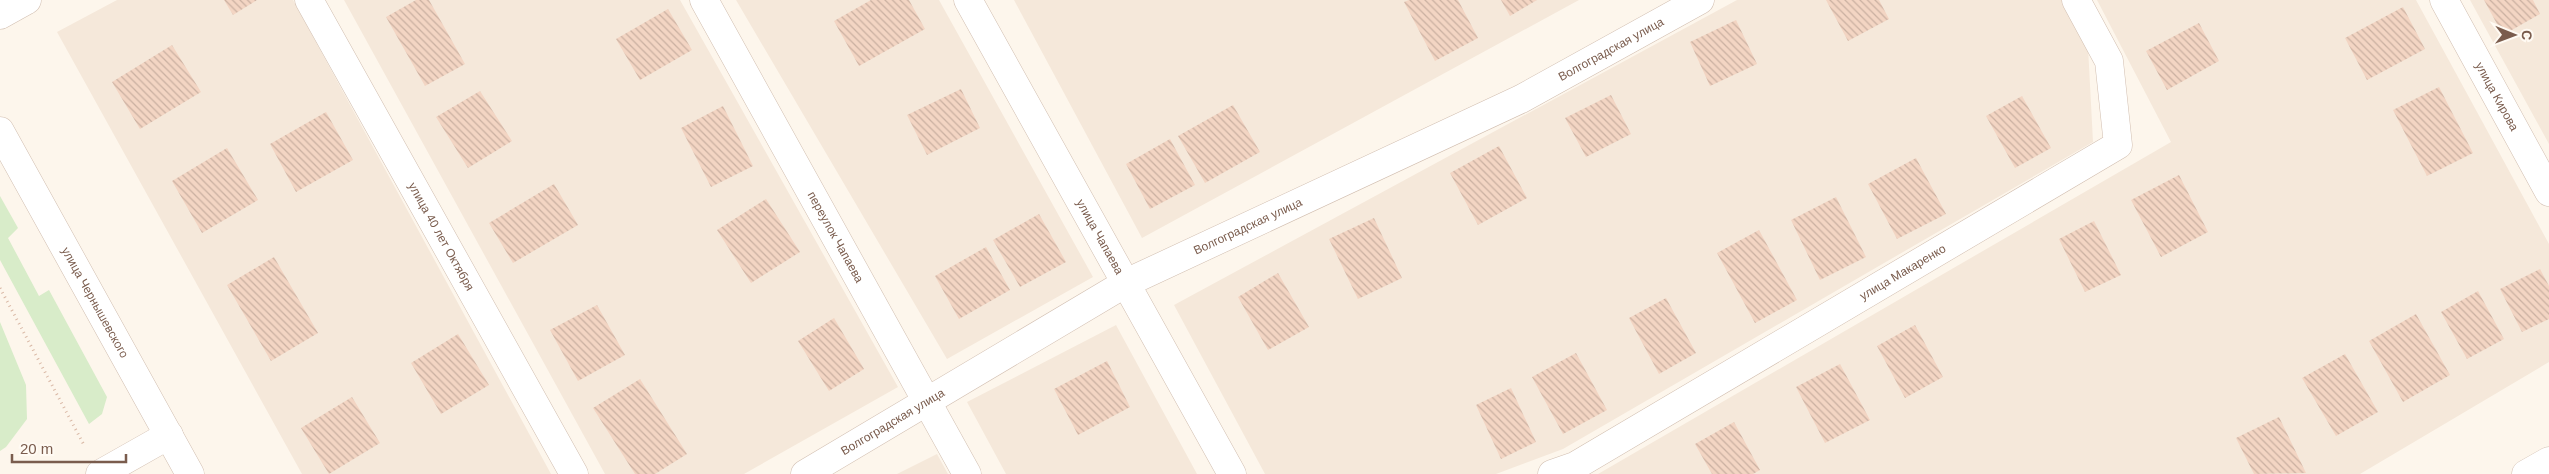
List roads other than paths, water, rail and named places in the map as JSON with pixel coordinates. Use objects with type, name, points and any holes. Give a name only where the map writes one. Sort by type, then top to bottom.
[{"type":"street","points":[[0,15],[27,0]]},
{"type":"street","name":"улица 40 лет Октября","points":[[309,0],[574,474]]},
{"type":"street","name":"переулок Чапаева","points":[[704,0],[967,474]]},
{"type":"street","name":"улица Чапаева","points":[[968,0],[1232,474]]},
{"type":"street","name":"Волгоградская улица","points":[[805,474],[1126,283],[1521,99],[1700,0]]},
{"type":"street","name":"улица Макаренко","points":[[1552,474],[1575,466],[2118,145],[2109,61],[2076,0]]},
{"type":"street","name":"улица Кирова","points":[[2444,0],[2549,192]]},
{"type":"street","name":"улица Чернышевского","points":[[0,131],[190,474]]},
{"type":"street","points":[[100,474],[169,435]]},
{"type":"street","points":[[2526,474],[2549,461]]}]
